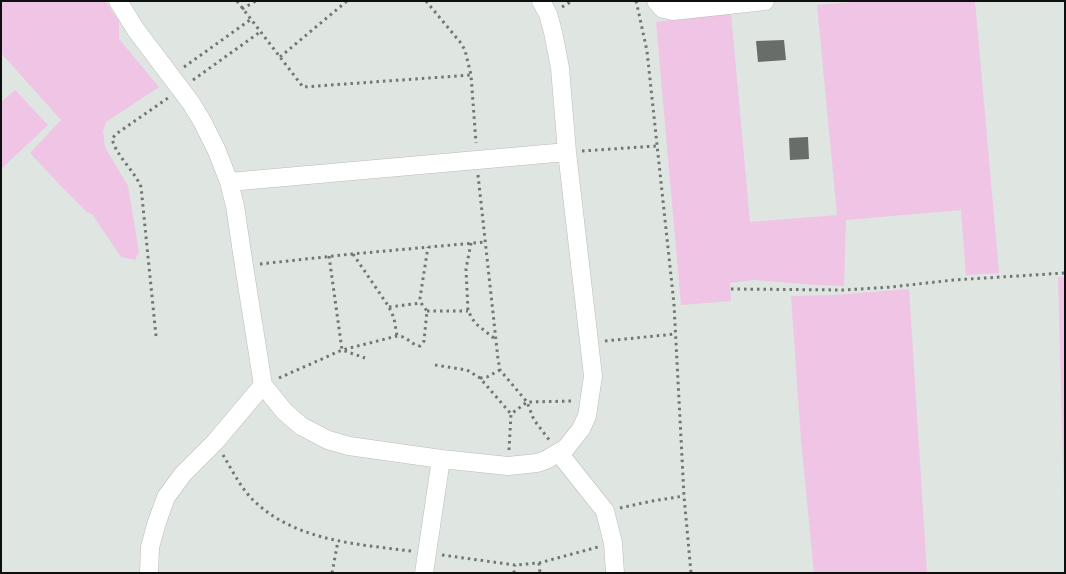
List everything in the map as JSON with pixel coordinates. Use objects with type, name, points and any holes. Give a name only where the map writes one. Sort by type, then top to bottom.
[{"type":"street","points":[[118,1],[136,30],[202,121],[217,151],[229,182],[235,206],[263,385],[275,401],[292,419],[311,432],[328,440],[349,446],[508,466],[537,463],[566,448],[581,429],[587,416],[593,376],[567,152],[560,68],[548,14],[541,1]]},
{"type":"street","points":[[656,1],[663,9],[673,11],[765,1]]},
{"type":"street","points":[[229,182],[567,152]]},
{"type":"street","points":[[149,573],[150,547],[166,497],[183,474],[215,442],[263,385]]},
{"type":"street","points":[[559,453],[605,511],[613,543],[615,573]]},
{"type":"street","points":[[424,573],[441,459]]},
{"type":"path","points":[[237,1],[302,87],[471,74]]},
{"type":"path","points":[[242,9],[256,1]]},
{"type":"path","points":[[280,57],[347,1]]},
{"type":"path","points":[[426,1],[465,50],[471,74],[477,161],[495,339],[500,370],[527,402],[534,420],[559,453]]},
{"type":"path","points":[[636,1],[646,51],[674,304],[684,496],[691,573]]},
{"type":"path","points":[[156,336],[141,187],[112,140],[116,134],[250,20]]},
{"type":"path","points":[[176,83],[260,32]]},
{"type":"path","points":[[567,152],[656,146]]},
{"type":"path","points":[[244,266],[329,256],[485,242]]},
{"type":"path","points":[[471,243],[466,269],[468,311],[475,323],[495,339]]},
{"type":"path","points":[[263,385],[342,350],[397,336],[404,336],[415,345],[420,346],[424,341],[427,312],[420,303],[420,298],[428,247]]},
{"type":"path","points":[[352,254],[389,307],[394,318],[397,336]]},
{"type":"path","points":[[329,256],[342,350]]},
{"type":"path","points":[[730,289],[843,290],[953,280],[1065,273]]},
{"type":"path","points":[[389,307],[420,303]]},
{"type":"path","points":[[427,312],[468,311]]},
{"type":"path","points":[[589,342],[676,334]]},
{"type":"path","points":[[342,350],[365,358]]},
{"type":"path","points":[[434,365],[467,370],[480,378],[511,414],[508,466]]},
{"type":"path","points":[[480,378],[487,377],[500,370]]},
{"type":"path","points":[[511,414],[527,402],[590,401]]},
{"type":"path","points":[[215,442],[252,499],[273,516],[296,528],[338,541],[515,564],[539,563],[613,543]]},
{"type":"path","points":[[605,511],[684,496]]},
{"type":"path","points":[[332,573],[338,541]]},
{"type":"path","points":[[539,563],[540,573]]},
{"type":"path","points":[[514,573],[515,564]]},
{"type":"shaded area","points":[[1,1],[105,1],[119,21],[119,39],[159,87],[106,122],[103,131],[105,147],[128,186],[139,252],[135,260],[121,257],[92,214],[87,212],[30,153],[61,120],[1,53]]},
{"type":"shaded area","points":[[863,1],[975,1],[999,273],[966,275],[961,210],[846,220],[844,286],[754,280],[730,283],[731,301],[681,305],[656,22],[731,13],[750,222],[837,215],[817,5]]},
{"type":"shaded area","points":[[15,90],[48,125],[1,169],[1,102]]},
{"type":"shaded area","points":[[1058,277],[1065,277],[1065,534]]},
{"type":"shaded area","points":[[909,289],[927,573],[814,573],[801,440],[791,296],[834,295]]},
{"type":"building","points":[[784,40],[786,60],[758,62],[756,41]]},
{"type":"building","points":[[808,137],[809,159],[790,160],[789,138]]}]
